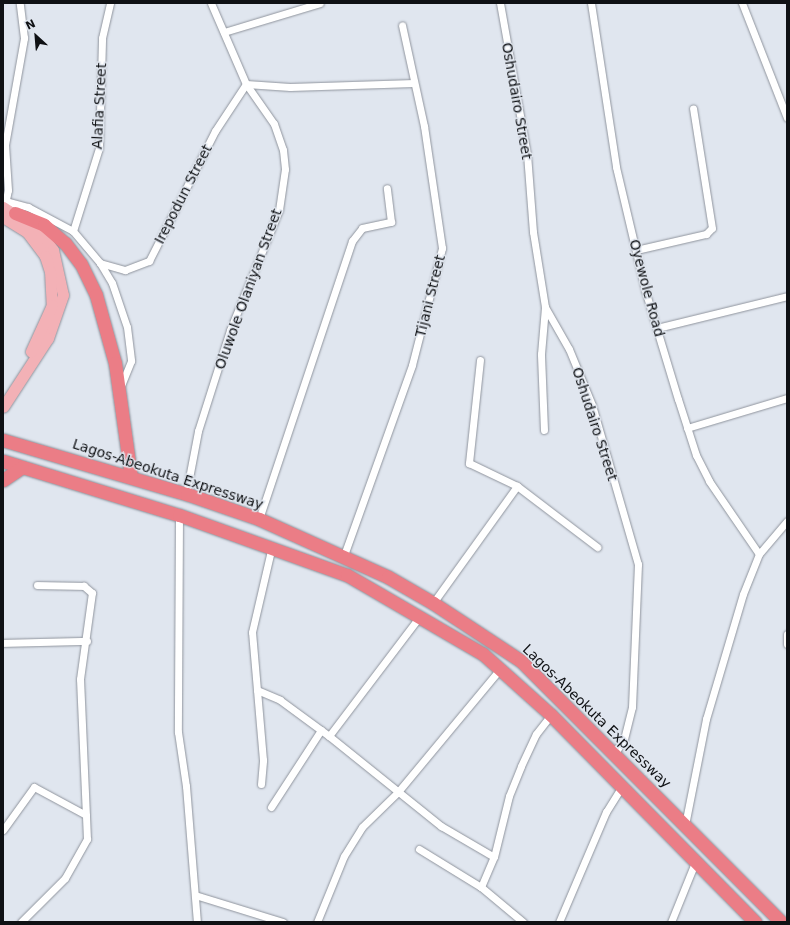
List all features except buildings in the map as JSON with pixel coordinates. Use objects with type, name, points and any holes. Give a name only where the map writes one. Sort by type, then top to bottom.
[{"type":"highway","points":[[6,209],[44,225],[81,264],[106,319],[120,390],[131,477]]},
{"type":"highway","name":"Lagos-Abeokuta Expressway","points":[[3,440],[186,494],[258,519],[388,577],[433,603],[521,661],[615,753],[781,922]]},
{"type":"highway","points":[[3,461],[179,515],[272,546],[347,575],[420,616],[483,654],[499,670],[551,715],[696,860],[755,922]]},
{"type":"highway","points":[[3,480],[22,467]]},
{"type":"main road","points":[[3,393],[35,345],[52,305],[45,256],[27,232],[6,209]]},
{"type":"main road","points":[[4,406],[48,338],[61,310],[63,295],[53,250],[38,230],[6,209]]},
{"type":"street","points":[[20,3],[24,38],[5,145],[6,209],[28,207],[73,231],[100,263],[112,283],[127,327],[131,361],[120,390]]},
{"type":"street","name":"Alafia Street","points":[[73,231],[99,148],[102,38],[110,3]]},
{"type":"street","name":"Oluwole Olaniyan Street","points":[[186,494],[198,431],[230,330],[278,210],[285,169],[283,150],[274,124],[246,84],[211,3]]},
{"type":"street","points":[[224,32],[320,3]]},
{"type":"street","name":"Oshudairo Street","points":[[500,3],[527,154],[533,232],[545,307],[569,349],[592,404],[638,564],[632,707],[624,739],[615,753]]},
{"type":"street","name":"Oyewole Road","points":[[591,3],[609,136],[636,250],[657,328],[687,428],[709,481],[759,554]]},
{"type":"street","points":[[742,3],[787,118]]},
{"type":"street","name":"Tijani Street","points":[[343,558],[412,365],[442,248],[414,83],[402,25]]},
{"type":"street","points":[[246,84],[290,88],[414,83]]},
{"type":"street","name":"Irepodun Street","points":[[100,263],[125,270],[149,261],[215,131],[246,84]]},
{"type":"street","points":[[636,250],[706,234],[712,228],[693,108]]},
{"type":"street","points":[[258,519],[355,235],[362,228],[390,222],[387,188]]},
{"type":"street","points":[[657,328],[787,296]]},
{"type":"street","points":[[544,430],[541,354],[545,307]]},
{"type":"street","points":[[480,360],[469,463],[517,486],[597,547]]},
{"type":"street","points":[[687,428],[787,398]]},
{"type":"street","points":[[433,603],[517,486]]},
{"type":"street","points":[[179,515],[178,732],[197,922]]},
{"type":"street","points":[[685,825],[723,653],[759,554],[787,521]]},
{"type":"street","points":[[261,784],[263,760],[252,632],[272,546]]},
{"type":"street","points":[[21,922],[50,897],[78,859],[87,839],[80,679],[87,641],[92,593],[84,586],[37,585]]},
{"type":"street","points":[[329,736],[420,616]]},
{"type":"street","points":[[787,634],[787,644]]},
{"type":"street","points":[[3,644],[87,641]]},
{"type":"street","points":[[317,922],[344,856],[362,827],[397,793],[499,670]]},
{"type":"street","points":[[257,690],[280,700],[321,730],[397,793],[441,826],[494,856]]},
{"type":"street","points":[[481,887],[494,856],[509,796],[536,734],[551,715]]},
{"type":"street","points":[[271,807],[321,730]]},
{"type":"street","points":[[559,922],[606,812],[622,786]]},
{"type":"street","points":[[3,830],[34,787],[86,815]]},
{"type":"street","points":[[419,849],[481,887],[523,922]]},
{"type":"street","points":[[671,922],[696,860]]},
{"type":"street","points":[[195,895],[280,922]]}]
